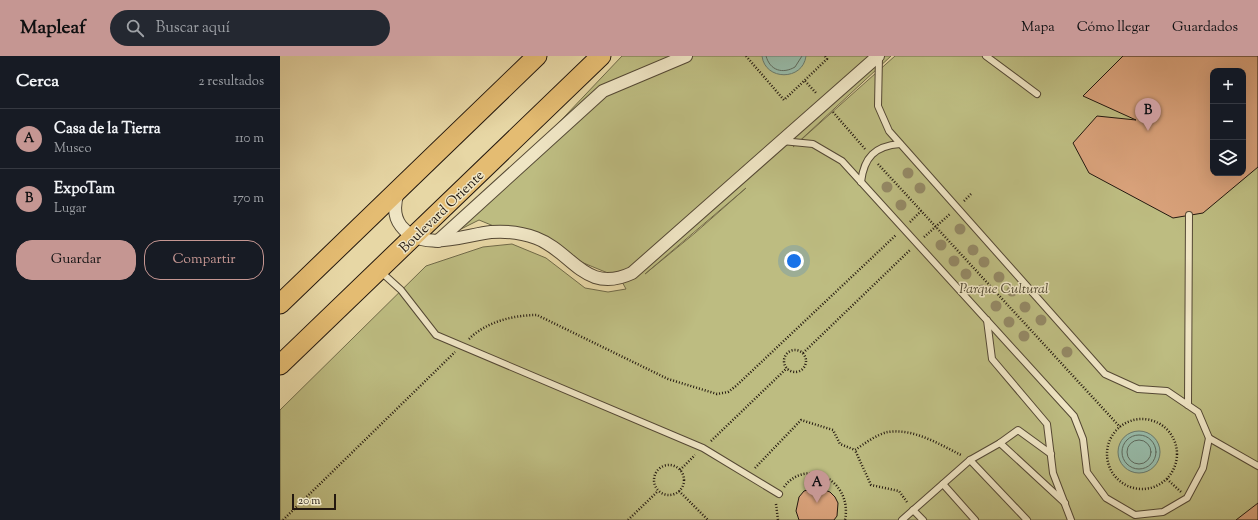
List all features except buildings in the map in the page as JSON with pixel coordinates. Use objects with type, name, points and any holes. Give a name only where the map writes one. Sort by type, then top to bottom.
[{"type":"main road","points":[[280,304],[398,192],[537,56]]},
{"type":"main road","name":"Boulevard Oriente","points":[[280,365],[601,56]]},
{"type":"street","points":[[438,241],[603,91],[686,56]]},
{"type":"street","points":[[398,192],[395,202],[395,212],[398,223],[405,231],[414,237],[438,241],[492,232],[526,234],[553,246],[584,273],[598,278],[624,277],[632,273],[824,102],[878,56]]},
{"type":"lane","points":[[780,141],[812,144],[842,161],[918,244],[1074,416],[1083,440],[1087,472],[1106,498],[1136,518],[1163,512],[1187,498],[1203,468],[1209,438],[1198,412],[1166,391],[1138,389],[1105,374],[889,132],[878,106],[878,56]]},
{"type":"lane","points":[[986,56],[1038,94]]},
{"type":"lane","points":[[861,182],[863,170],[876,150],[888,145],[900,144]]},
{"type":"lane","points":[[1188,405],[1189,215]]},
{"type":"lane","points":[[379,270],[401,290],[436,335],[461,347],[703,448],[779,494]]},
{"type":"lane","points":[[987,320],[992,359],[1047,424],[1053,474],[1071,520]]},
{"type":"lane","points":[[902,520],[970,460],[1000,443],[1018,430],[1051,454]]},
{"type":"lane","points":[[1209,438],[1258,466]]},
{"type":"lane","points":[[1000,443],[1066,504]]},
{"type":"lane","points":[[970,460],[1027,520]]},
{"type":"lane","points":[[943,484],[975,520]]},
{"type":"lane","points":[[914,510],[923,520]]},
{"type":"path","points":[[746,56],[784,100],[828,59],[825,56]]},
{"type":"path","points":[[805,80],[871,156],[1120,427]]},
{"type":"path","points":[[803,353],[971,194]]},
{"type":"path","points":[[283,520],[476,332],[490,325],[520,315],[537,315],[668,379],[717,394],[728,392],[921,211]]},
{"type":"path","points":[[794,350],[803,353],[806,360],[802,369],[795,372],[787,368],[784,360],[787,353],[794,350]]},
{"type":"path","points":[[680,470],[787,368]]},
{"type":"path","points":[[1142,419],[1154,421],[1168,431],[1176,446],[1177,458],[1174,469],[1167,479],[1158,486],[1147,489],[1136,489],[1125,485],[1116,478],[1110,469],[1107,457],[1108,446],[1112,436],[1120,427],[1130,422],[1142,419]]},
{"type":"path","points":[[748,476],[801,420],[833,430],[840,444],[855,450],[871,485],[899,491],[914,510]]},
{"type":"path","points":[[855,450],[886,432],[907,431],[937,442],[970,460]]},
{"type":"path","points":[[667,465],[672,465],[680,470],[684,480],[679,491],[669,495],[658,491],[654,479],[658,470],[667,465]]},
{"type":"path","points":[[778,520],[776,505],[779,494],[786,484],[796,477],[808,474],[820,475],[831,480],[840,488],[845,498],[847,510],[845,520]]},
{"type":"path","points":[[1167,479],[1187,498]]},
{"type":"path","points":[[628,520],[658,491]]},
{"type":"path","points":[[679,491],[708,520]]},
{"type":"green space","name":"Parque Cultural","points":[[622,56],[891,56],[793,147],[895,56],[1258,56],[1258,520],[280,520],[280,410],[426,266],[483,247],[512,244],[546,258],[585,288],[608,292],[626,289],[620,278],[479,220],[455,232]],"holes":[[[746,188],[695,233],[645,274]]]},
{"type":"water","points":[[762,56],[806,56],[803,64],[798,70],[792,74],[784,75],[776,74],[770,70],[765,64]]},
{"type":"water","points":[[1135,431],[1143,431],[1151,434],[1157,440],[1160,452],[1157,464],[1151,470],[1143,473],[1135,473],[1127,470],[1121,464],[1118,456],[1118,448],[1121,440],[1127,434]]},
{"type":"place","name":"ExpoTam","points":[[1148,131]]},
{"type":"place","name":"Casa de la Tierra","points":[[817,503]]}]
